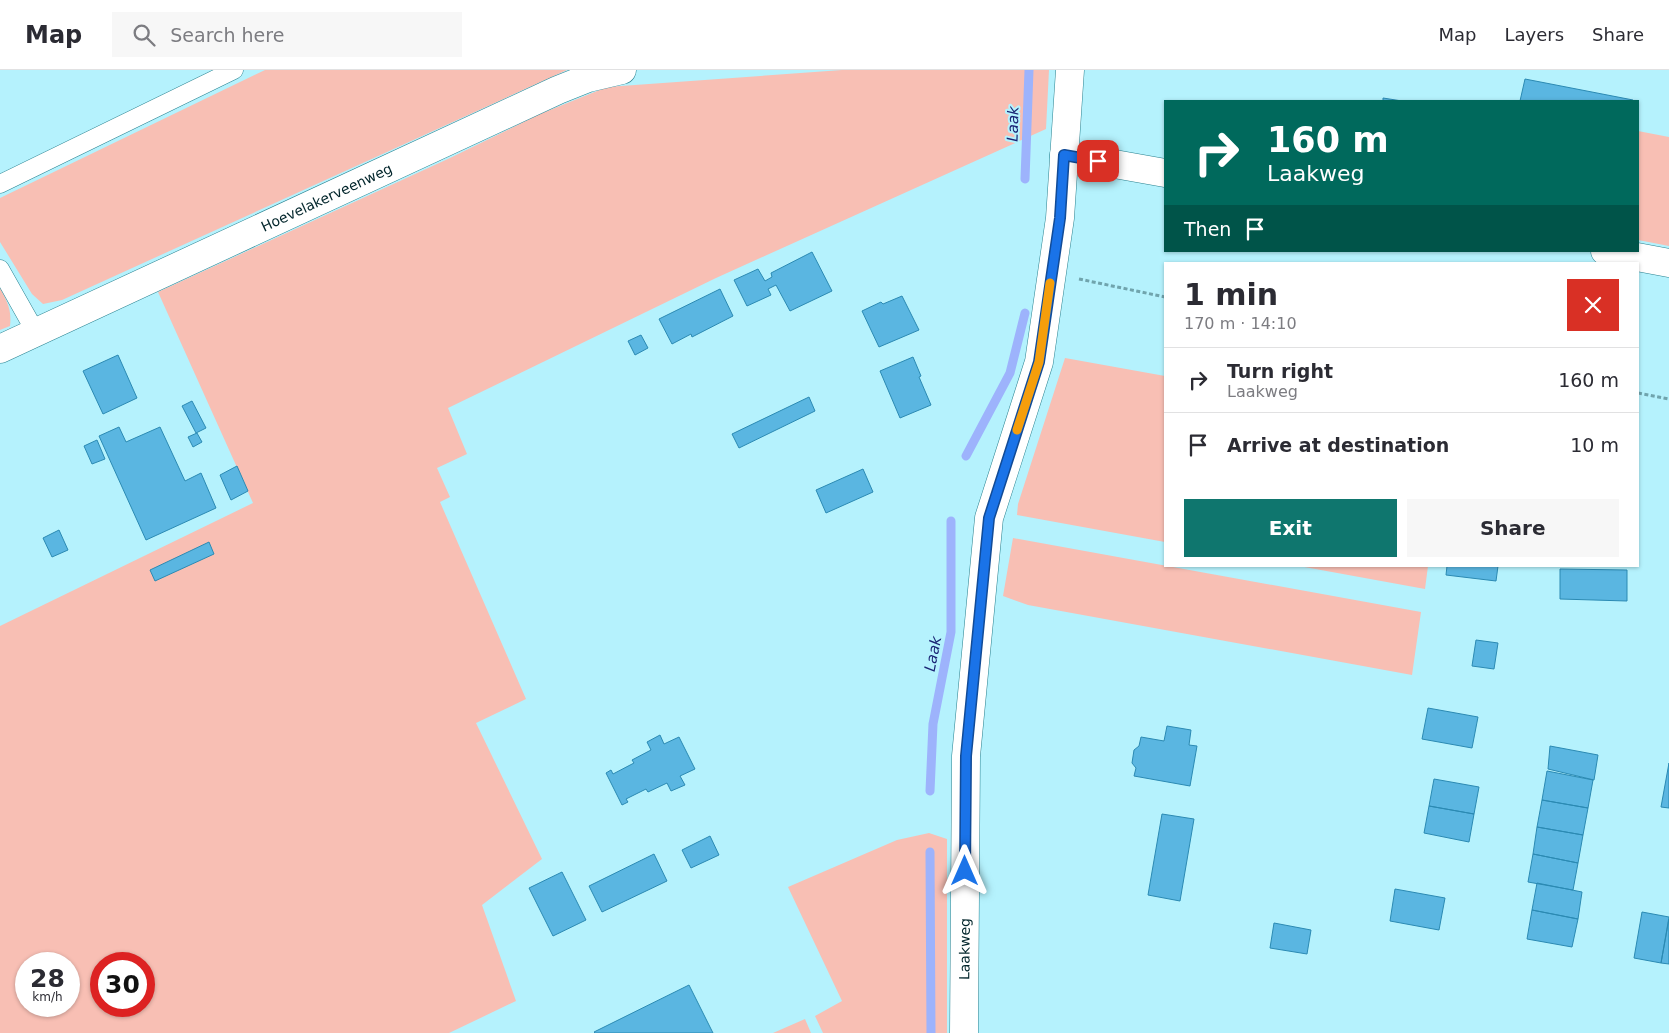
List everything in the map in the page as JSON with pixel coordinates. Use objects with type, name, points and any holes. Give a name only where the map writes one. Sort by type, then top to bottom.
[{"type":"street","name":"Hoevelakerveenweg","points":[[0,348],[558,90],[588,78],[622,70]]},
{"type":"street","name":"Laakweg","points":[[964,1033],[966,756],[989,518],[1039,362],[1060,218],[1070,70]]},
{"type":"street","points":[[1064,155],[1164,173]]},
{"type":"street","points":[[1610,252],[1669,263]]},
{"type":"lane","points":[[0,184],[234,70]]},
{"type":"lane","points":[[0,269],[34,332]]},
{"type":"path","points":[[1052,274],[1164,297]]},
{"type":"path","points":[[1639,393],[1669,400]]},
{"type":"shaded area","points":[[265,70],[567,70],[62,300],[43,304],[32,294],[0,242],[0,198]]},
{"type":"shaded area","points":[[842,70],[1049,70],[1046,129],[716,278],[448,408],[467,454],[437,468],[450,497],[440,502],[526,699],[476,723],[542,859],[482,905],[516,1001],[449,1033],[0,1033],[0,626],[253,503],[158,292],[450,158],[540,114],[607,87]]},
{"type":"shaded area","points":[[1639,131],[1669,137],[1669,246],[1639,240]]},
{"type":"shaded area","points":[[0,288],[8,306],[10,326],[0,330]]},
{"type":"shaded area","points":[[1065,358],[1164,376],[1164,542],[1017,515],[1018,504]]},
{"type":"shaded area","points":[[1013,538],[1164,565],[1164,567],[1173,567],[1421,612],[1412,675],[1028,605],[1003,596]]},
{"type":"shaded area","points":[[1304,567],[1428,567],[1425,589]]},
{"type":"shaded area","points":[[929,833],[947,839],[947,1033],[823,1033],[815,1016],[842,1001],[788,887],[897,840]]},
{"type":"shaded area","points":[[805,1019],[811,1033],[773,1033]]},
{"type":"building","points":[[1525,79],[1633,100],[1520,100]]},
{"type":"building","points":[[812,252],[832,291],[790,311],[776,285],[768,289],[771,295],[747,306],[734,280],[758,269],[765,281],[772,277],[771,273]]},
{"type":"building","points":[[720,289],[733,316],[692,337],[691,334],[672,344],[659,319]]},
{"type":"building","points":[[902,296],[919,330],[879,347],[862,311],[881,302],[883,304]]},
{"type":"building","points":[[641,335],[648,348],[635,355],[628,341]]},
{"type":"building","points":[[118,355],[137,398],[103,414],[83,371]]},
{"type":"building","points":[[913,357],[931,405],[900,418],[880,371]]},
{"type":"building","points":[[809,397],[815,411],[739,448],[732,434]]},
{"type":"building","points":[[192,401],[206,428],[196,433],[182,406]]},
{"type":"building","points":[[119,427],[126,442],[160,427],[185,481],[201,473],[216,508],[146,540],[99,436]]},
{"type":"building","points":[[197,433],[202,442],[193,447],[188,437]]},
{"type":"building","points":[[97,440],[105,459],[92,464],[84,446]]},
{"type":"building","points":[[237,466],[248,491],[231,500],[220,475]]},
{"type":"building","points":[[863,469],[873,492],[826,513],[816,490]]},
{"type":"building","points":[[59,530],[68,550],[52,557],[43,538]]},
{"type":"building","points":[[209,542],[214,554],[155,581],[150,570]]},
{"type":"building","points":[[1447,567],[1498,567],[1496,581],[1446,575]]},
{"type":"building","points":[[1560,569],[1627,570],[1627,601],[1560,599]]},
{"type":"building","points":[[1476,640],[1498,643],[1494,669],[1472,666]]},
{"type":"building","points":[[1428,708],[1478,717],[1472,748],[1422,739]]},
{"type":"building","points":[[1167,726],[1191,730],[1189,745],[1197,746],[1190,786],[1134,776],[1136,768],[1132,763],[1134,750],[1139,746],[1141,737],[1164,741]]},
{"type":"building","points":[[660,735],[664,744],[679,737],[695,769],[680,776],[685,785],[671,791],[667,783],[648,792],[646,789],[626,799],[628,802],[622,805],[606,773],[611,770],[613,774],[634,763],[632,760],[651,750],[647,742]]},
{"type":"building","points":[[1550,746],[1598,755],[1594,780],[1548,769]]},
{"type":"building","points":[[1669,763],[1669,808],[1661,807]]},
{"type":"building","points":[[1547,771],[1593,780],[1588,808],[1542,800]]},
{"type":"building","points":[[1434,779],[1479,787],[1474,814],[1429,806]]},
{"type":"building","points":[[1542,800],[1588,808],[1583,835],[1537,827]]},
{"type":"building","points":[[1429,806],[1474,814],[1469,842],[1424,833]]},
{"type":"building","points":[[1162,814],[1194,819],[1180,901],[1148,895]]},
{"type":"building","points":[[1537,827],[1583,835],[1578,863],[1533,854]]},
{"type":"building","points":[[710,836],[719,855],[691,868],[682,850]]},
{"type":"building","points":[[654,854],[667,881],[602,912],[589,886]]},
{"type":"building","points":[[1533,854],[1578,863],[1573,890],[1528,882]]},
{"type":"building","points":[[562,872],[586,920],[553,936],[529,888]]},
{"type":"building","points":[[1537,883],[1582,892],[1578,919],[1532,910]]},
{"type":"building","points":[[1395,889],[1445,898],[1439,930],[1390,921]]},
{"type":"building","points":[[1532,910],[1578,919],[1572,947],[1527,939]]},
{"type":"building","points":[[1642,912],[1669,917],[1661,963],[1634,958]]},
{"type":"building","points":[[1669,919],[1669,964],[1661,963]]},
{"type":"building","points":[[1274,923],[1311,930],[1307,954],[1270,948]]},
{"type":"building","points":[[689,985],[713,1033],[594,1032]]},
{"type":"waterway","name":"Laak","points":[[1025,179],[1029,70]]},
{"type":"waterway","name":"Laak","points":[[966,456],[1010,373],[1025,313]]},
{"type":"waterway","name":"Laak","points":[[930,791],[933,724],[951,632],[951,521]]},
{"type":"waterway","name":"Laak","points":[[930,852],[931,1033]]},
{"type":"slow traffic","points":[[1017,430],[1039,362],[1050,283]]},
{"type":"route","points":[[965,871],[966,756],[989,518],[1039,362],[1060,218],[1064,155],[1098,161]]}]
